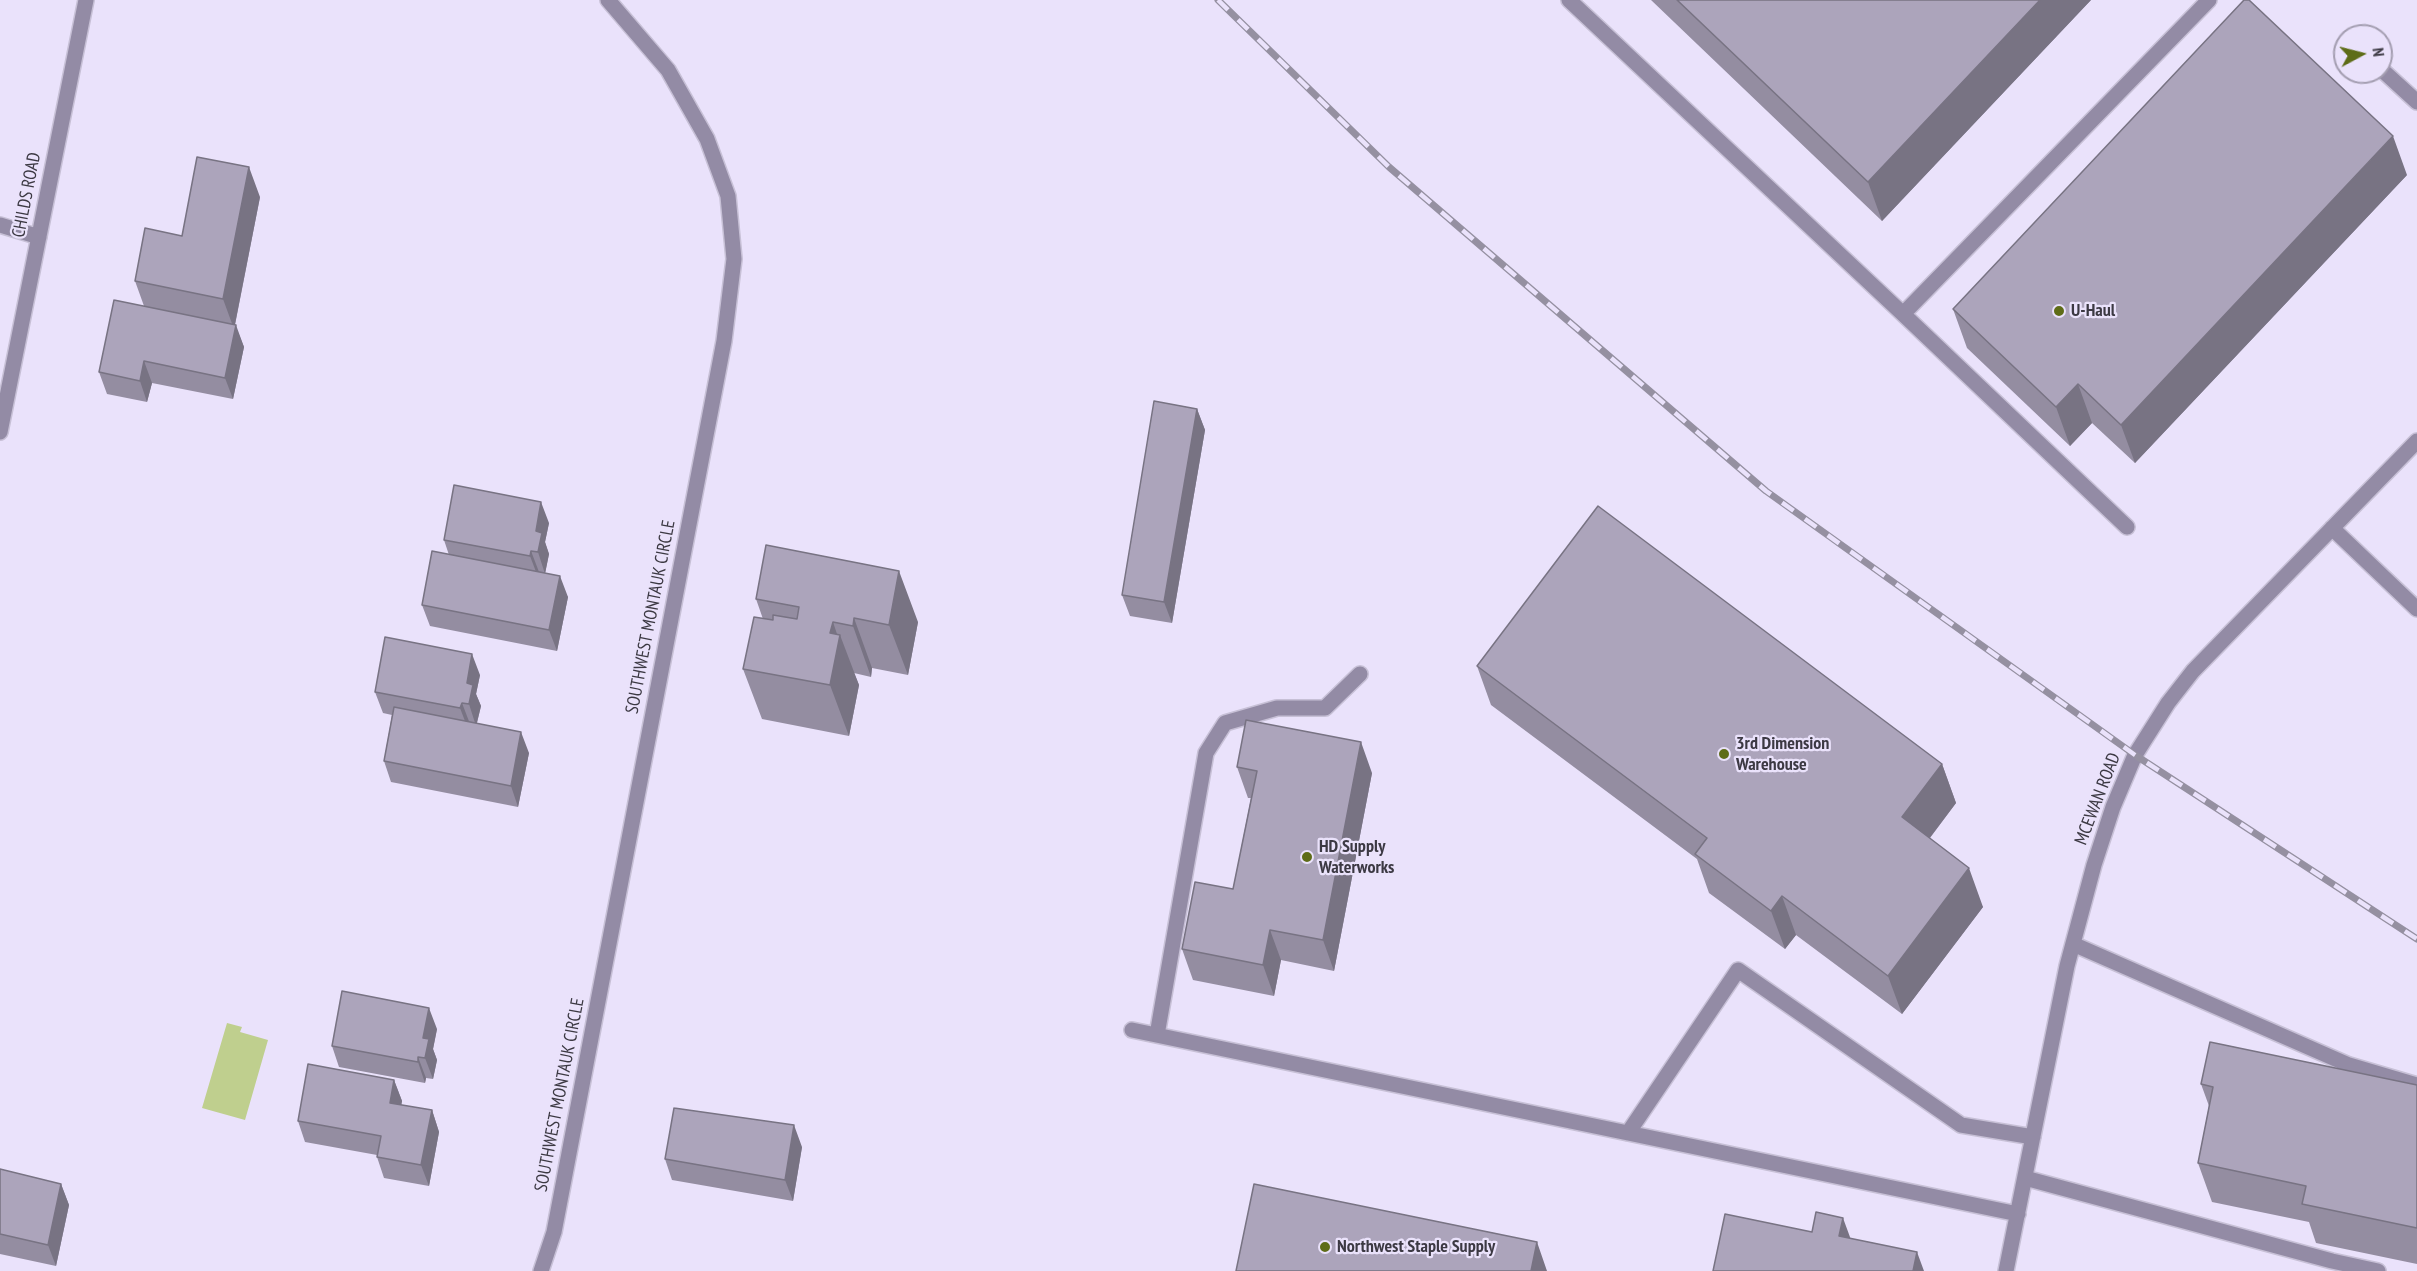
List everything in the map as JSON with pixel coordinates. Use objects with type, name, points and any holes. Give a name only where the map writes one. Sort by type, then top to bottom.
[{"type":"street","name":"CHILDS ROAD","points":[[0,432],[86,0]]},
{"type":"street","name":"SOUTHWEST MONTAUK CIRCLE","points":[[541,1271],[554,1232],[724,341],[734,259],[728,196],[707,140],[668,70],[608,0]]},
{"type":"street","points":[[1569,0],[2127,527]]},
{"type":"street","points":[[1903,314],[2209,0]]},
{"type":"street","points":[[2393,80],[2417,102]]},
{"type":"street","points":[[0,225],[39,237]]},
{"type":"street","name":"MCEWAN ROAD","points":[[2006,1271],[2073,944],[2113,807],[2145,737],[2193,671],[2417,441]]},
{"type":"street","points":[[2332,528],[2417,609]]},
{"type":"street","points":[[1157,1035],[1206,753],[1225,723],[1277,708],[1325,708],[1360,674]]},
{"type":"street","points":[[2073,944],[2349,1065],[2417,1085]]},
{"type":"street","points":[[1628,1133],[1738,970],[1961,1125],[2033,1137]]},
{"type":"street","points":[[1132,1030],[2018,1214]]},
{"type":"street","points":[[2025,1178],[2332,1262],[2378,1271]]},
{"type":"shaded area","points":[[227,1023],[242,1027],[240,1032],[268,1040],[245,1120],[202,1108]]},
{"type":"building","points":[[1677,0],[2040,0],[1868,182]]},
{"type":"building","points":[[2244,0],[2249,0],[2333,79],[2333,84],[2338,84],[2393,136],[2121,425],[2078,384],[2056,407],[1953,309]]},
{"type":"building","points":[[197,157],[249,167],[223,299],[135,281],[145,228],[182,236]]},
{"type":"building","points":[[114,300],[236,325],[225,378],[144,361],[140,381],[99,372]]},
{"type":"building","points":[[1154,401],[1197,409],[1164,602],[1122,595]]},
{"type":"building","points":[[454,485],[541,502],[536,531],[542,533],[538,552],[531,551],[530,556],[444,540]]},
{"type":"building","name":"3rd Dimension Warehouse","points":[[1598,506],[1942,764],[1902,817],[1969,868],[1888,976],[1782,896],[1771,911],[1695,854],[1707,838],[1477,666]]},
{"type":"building","points":[[766,545],[899,571],[889,625],[854,618],[853,626],[833,622],[830,633],[840,635],[830,685],[743,669],[754,617],[773,620],[773,615],[797,619],[799,607],[756,599]]},
{"type":"building","points":[[432,551],[560,576],[549,630],[422,605]]},
{"type":"building","points":[[385,637],[472,654],[467,683],[473,685],[469,704],[462,703],[460,708],[375,692]]},
{"type":"building","points":[[394,707],[521,732],[511,786],[384,761]]},
{"type":"building","name":"HD Supply Waterworks","points":[[1246,720],[1361,742],[1323,940],[1270,930],[1263,965],[1182,949],[1195,882],[1233,889],[1257,771],[1237,767]]},
{"type":"building","points":[[342,991],[429,1008],[423,1038],[429,1039],[425,1058],[418,1057],[418,1062],[332,1046]]},
{"type":"building","points":[[2210,1042],[2417,1085],[2417,1228],[2302,1204],[2306,1186],[2198,1163],[2213,1087],[2201,1084]]},
{"type":"building","points":[[308,1064],[394,1080],[390,1103],[432,1110],[421,1165],[377,1157],[381,1136],[298,1121]]},
{"type":"building","points":[[674,1108],[794,1125],[785,1180],[665,1159]]},
{"type":"building","points":[[0,1169],[61,1184],[48,1245],[0,1234]]},
{"type":"building","points":[[1254,1184],[1537,1242],[1531,1271],[1236,1271]]},
{"type":"building","points":[[1816,1212],[1843,1218],[1839,1236],[1917,1252],[1913,1271],[1713,1271],[1725,1214],[1812,1232]]},
{"type":"railway","points":[[1218,0],[1389,167],[1766,491],[2135,755],[2417,939]]},
{"type":"place","name":"U-Haul","points":[[2059,311]]},
{"type":"place","name":"3rd Dimension Warehouse","points":[[1724,754]]},
{"type":"place","name":"HD Supply Waterworks","points":[[1307,857]]},
{"type":"place","name":"Northwest Staple Supply","points":[[1325,1247]]}]
